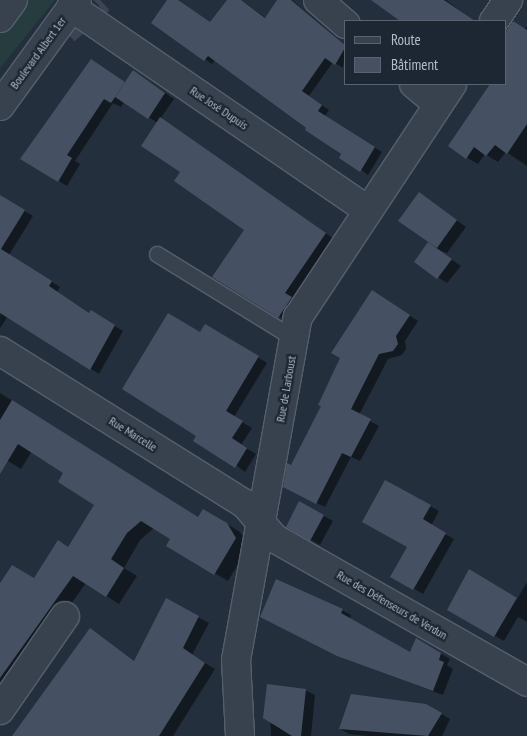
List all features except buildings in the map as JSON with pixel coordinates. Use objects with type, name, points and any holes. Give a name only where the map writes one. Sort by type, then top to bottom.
[{"type":"street","points":[[0,18],[13,0]]},
{"type":"street","points":[[318,0],[344,22]]},
{"type":"street","points":[[495,20],[508,0]]},
{"type":"street","name":"Boulevard Albert 1er","points":[[0,106],[74,4]]},
{"type":"street","name":"Rue José Dupuis","points":[[74,4],[367,210]]},
{"type":"street","points":[[417,85],[445,94]]},
{"type":"street","name":"Rue de Larboust","points":[[240,736],[236,660],[298,317],[445,94]]},
{"type":"street","name":"Rue Marcelle","points":[[0,351],[246,504],[261,521]]},
{"type":"street","name":"Rue des Défenseurs de Verdun","points":[[261,521],[274,538],[527,682]]},
{"type":"street","points":[[0,710],[65,616]]},
{"type":"lane","points":[[157,254],[294,339]]},
{"type":"green space","points":[[25,0],[55,0],[0,68],[0,32]]},
{"type":"tunnel","points":[[65,31],[100,0]]}]
